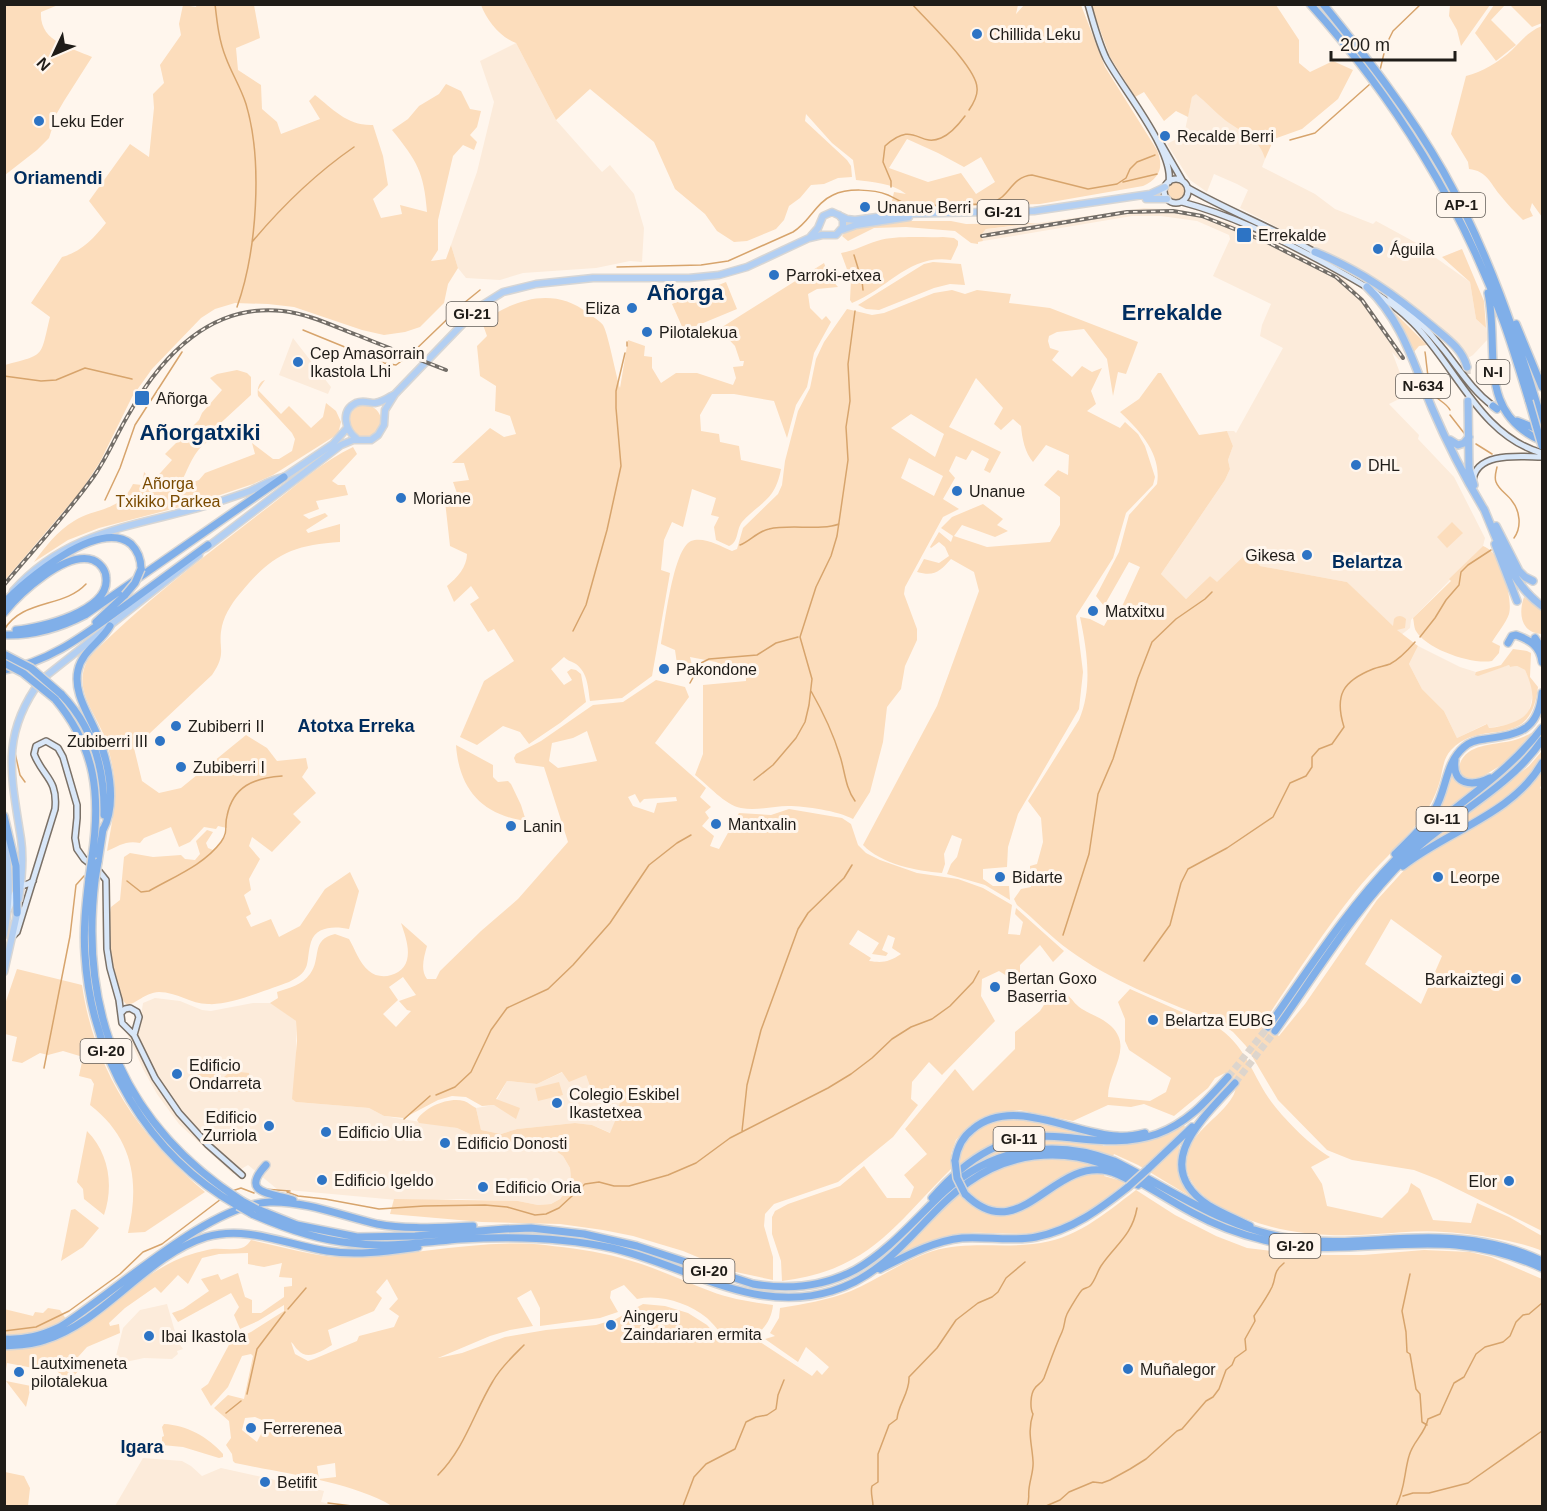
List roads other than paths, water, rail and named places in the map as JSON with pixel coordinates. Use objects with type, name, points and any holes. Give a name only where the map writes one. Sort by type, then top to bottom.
[{"type":"highway","name":"AP-1","points":[[1310,4],[1351,46],[1402,107],[1443,171],[1478,240],[1507,309],[1533,402],[1542,446]]},
{"type":"highway","name":"AP-1","points":[[1323,4],[1395,111],[1439,184],[1487,282],[1542,421]]},
{"type":"highway","name":"N-634","points":[[1315,252],[1351,267],[1392,293],[1457,348],[1465,359],[1467,367]]},
{"type":"highway","name":"N-I","points":[[1487,282],[1492,320],[1492,364],[1495,389],[1506,412],[1526,431],[1542,441]]},
{"type":"highway","name":"N-634","points":[[1367,287],[1385,306],[1401,332],[1444,433],[1519,571],[1533,581]]},
{"type":"highway","name":"N-I","points":[[1507,309],[1515,320],[1542,387]]},
{"type":"highway","name":"N-634","points":[[1468,401],[1469,469],[1472,485],[1517,601]]},
{"type":"highway","points":[[1517,421],[1542,431]]},
{"type":"highway","points":[[1444,433],[1455,445],[1464,443],[1469,437]]},
{"type":"highway","points":[[4,633],[33,631],[70,622],[102,605],[284,477]]},
{"type":"highway","name":"N-634","points":[[1472,485],[1485,511]]},
{"type":"highway","name":"N-634","points":[[1479,498],[1516,579],[1525,591],[1542,606]]},
{"type":"highway","points":[[4,602],[46,566],[78,548],[104,538],[118,538],[131,545],[138,554],[141,569],[135,583],[125,595],[79,638]]},
{"type":"highway","points":[[4,670],[41,660],[79,638],[208,545]]},
{"type":"highway","points":[[4,613],[31,585],[61,566],[86,559],[101,566],[105,572],[106,582],[98,598],[72,616],[33,631]]},
{"type":"highway","points":[[103,831],[110,798],[106,763],[97,734],[82,702],[77,680],[79,667],[85,655],[105,635],[110,626]]},
{"type":"highway","points":[[1508,643],[1512,636],[1516,635],[1527,640],[1538,648],[1542,662]]},
{"type":"highway","points":[[1535,638],[1542,649]]},
{"type":"highway","name":"GI-20","points":[[4,654],[36,672],[58,696],[78,730],[90,761],[95,778],[97,819],[92,879],[93,973],[99,1008],[110,1042],[137,1098],[155,1124],[215,1187],[255,1212],[295,1231],[352,1244],[541,1238],[582,1242],[633,1254],[734,1290],[775,1298],[804,1297],[822,1294],[865,1277],[891,1256],[961,1186],[986,1171],[1013,1161],[1053,1155],[1093,1160],[1122,1171],[1205,1219],[1233,1231],[1287,1245],[1341,1249],[1419,1244],[1455,1245],[1506,1254],[1542,1268]]},
{"type":"highway","name":"GI-20","points":[[4,663],[58,696],[77,712],[90,736],[98,755],[104,790],[103,831],[95,859]]},
{"type":"highway","points":[[1358,900],[1373,878],[1435,810],[1450,765],[1463,747],[1470,742],[1523,731],[1537,716],[1542,693]]},
{"type":"highway","name":"GI-11","points":[[1542,728],[1534,745],[1527,760],[1429,837],[1390,877],[1352,922],[1272,1029],[1358,900],[1397,858],[1423,834],[1534,745],[1542,740]]},
{"type":"highway","points":[[1457,755],[1455,768],[1458,776],[1465,782],[1479,783],[1503,771]]},
{"type":"highway","points":[[1390,877],[1418,855],[1514,795],[1530,781],[1542,763]]},
{"type":"highway","points":[[4,816],[14,852],[20,887],[17,914]]},
{"type":"highway","name":"GI-11","points":[[901,1233],[950,1178],[991,1148],[1015,1140],[1041,1136],[1104,1142],[1138,1140],[1171,1128],[1198,1109],[1228,1077]]},
{"type":"highway","points":[[865,1277],[934,1244],[962,1238],[1037,1237],[1065,1228],[1098,1210],[1128,1187],[1235,1083]]},
{"type":"highway","points":[[1215,1104],[1186,1142],[1181,1160],[1183,1175],[1188,1187],[1201,1199],[1260,1232]]},
{"type":"highway","points":[[1170,1199],[1108,1171],[1084,1172],[1072,1176],[1026,1205],[1008,1212],[989,1210],[965,1194],[957,1178],[955,1161],[960,1144],[970,1131],[983,1122],[1000,1117],[1017,1115],[1118,1136],[1138,1135],[1171,1128]]},
{"type":"highway","name":"GI-20","points":[[255,1212],[297,1225],[357,1237],[415,1236],[505,1228],[564,1231],[612,1239],[664,1254],[737,1280],[775,1288],[798,1287],[826,1282],[854,1271],[878,1255],[948,1189],[977,1168],[1005,1155],[1049,1148],[1076,1149],[1114,1161],[1210,1214],[1232,1224],[1260,1232],[1321,1242],[1438,1237],[1458,1239],[1501,1246],[1542,1261]]},
{"type":"highway","points":[[266,1165],[255,1181],[258,1189],[264,1194],[287,1198],[333,1213]]},
{"type":"highway","points":[[9,1344],[60,1327],[194,1233],[229,1212],[270,1202],[298,1204],[379,1224],[410,1227],[493,1226],[505,1228]]},
{"type":"highway","points":[[4,1339],[9,1344],[31,1344],[60,1334],[78,1324],[189,1244],[219,1234],[255,1234],[330,1251],[359,1253],[391,1251],[462,1239]]},
{"type":"main road","points":[[1088,4],[1107,60],[1188,188],[1369,282],[1403,307],[1443,348],[1477,392],[1495,407]]},
{"type":"main road","points":[[1154,134],[1170,175],[1164,192],[1167,198],[1172,202],[1182,202],[1220,213],[1272,235],[1367,287],[1414,324],[1443,358],[1479,409],[1522,445],[1542,455]]},
{"type":"main road","points":[[1167,184],[1175,179],[1182,180]]},
{"type":"main road","name":"GI-21","points":[[820,223],[823,216],[829,213],[855,220],[899,214],[1045,210],[1150,194],[1167,184]]},
{"type":"main road","points":[[1182,202],[1187,198],[1188,188]]},
{"type":"main road","name":"GI-21","points":[[384,415],[395,394],[479,307],[508,290],[536,284],[593,278],[696,278],[720,275],[747,267],[809,238],[837,235],[842,230],[856,225],[895,219],[1042,214],[1153,197],[1167,198]]},
{"type":"main road","points":[[839,215],[844,224],[842,230]]},
{"type":"main road","points":[[820,223],[823,231],[828,235]]},
{"type":"main road","points":[[809,238],[820,223]]},
{"type":"main road","name":"GI-21","points":[[372,403],[395,394]]},
{"type":"main road","points":[[4,602],[42,563],[82,540],[125,525],[214,503],[284,477],[340,438],[347,428],[347,414],[353,405],[361,402],[372,403],[384,415],[384,425],[378,435],[371,440],[357,439],[341,446],[208,545],[202,553],[34,687],[21,702],[10,723]]},
{"type":"main road","points":[[347,428],[357,439]]},
{"type":"main road","points":[[1472,485],[1475,470],[1484,462],[1542,455]]},
{"type":"main road","points":[[6,736],[6,774],[22,849],[20,887],[8,910]]},
{"type":"main road","points":[[12,937],[17,932],[56,803],[51,779],[34,754],[36,746],[46,741],[58,748],[63,757],[77,805],[75,838],[77,849],[106,880],[107,949],[119,1000],[120,1020],[134,1035],[155,1078],[179,1113],[208,1145],[242,1175]]},
{"type":"main road","points":[[4,841],[9,865],[9,901],[4,935]]},
{"type":"main road","points":[[20,887],[34,880]]},
{"type":"main road","points":[[20,887],[28,889],[29,894]]},
{"type":"main road","points":[[4,972],[17,914]]},
{"type":"main road","points":[[119,1000],[127,1008],[138,1012],[139,1017],[134,1035]]},
{"type":"main road","points":[[121,1012],[127,1008]]},
{"type":"main road","points":[[125,1026],[132,1027],[136,1024]]},
{"type":"waterway","points":[[215,4],[222,45],[246,104],[255,152],[253,233],[244,285],[237,307]]},
{"type":"waterway","points":[[912,4],[960,57],[975,79],[977,94],[969,110]]},
{"type":"waterway","points":[[1380,70],[1386,45],[1393,31],[1421,4]]},
{"type":"waterway","points":[[1290,140],[1315,133],[1370,84]]},
{"type":"waterway","points":[[891,187],[891,181],[883,162],[885,146],[903,135],[910,134],[927,140],[941,138],[965,116]]},
{"type":"waterway","points":[[252,242],[300,191],[354,147]]},
{"type":"waterway","points":[[617,267],[701,265],[728,261],[793,232],[827,198],[845,191],[875,191],[909,204],[984,203],[998,200],[1014,183],[1032,175],[1088,189],[1117,184],[1126,178],[1130,169],[1137,162],[1155,155]]},
{"type":"waterway","points":[[1123,182],[1157,174]]},
{"type":"waterway","points":[[854,255],[863,290]]},
{"type":"waterway","points":[[303,330],[384,363],[396,365],[480,290]]},
{"type":"waterway","points":[[754,780],[773,765],[796,738],[805,722],[809,705],[812,679],[800,637],[816,587],[831,556],[837,536],[848,460],[846,427],[850,401],[848,364],[855,311]]},
{"type":"waterway","points":[[105,500],[120,468],[135,425],[182,352]]},
{"type":"waterway","points":[[1425,352],[1432,392],[1450,410]]},
{"type":"waterway","points":[[573,631],[586,605],[607,530],[621,466],[616,391],[625,353]]},
{"type":"waterway","points":[[4,376],[41,381],[56,380],[85,368],[132,379]]},
{"type":"waterway","points":[[1450,415],[1464,433]]},
{"type":"waterway","points":[[1476,444],[1492,454]]},
{"type":"waterway","points":[[1497,467],[1496,482],[1515,505],[1518,514],[1519,524],[1514,538]]},
{"type":"waterway","points":[[740,545],[769,529],[823,527],[839,524]]},
{"type":"waterway","points":[[1420,637],[1459,585],[1461,572],[1491,550]]},
{"type":"waterway","points":[[4,630],[21,613],[66,597],[77,592],[86,584]]},
{"type":"waterway","points":[[1063,935],[1089,854],[1098,794],[1113,759],[1138,678],[1152,642],[1176,619],[1212,592]]},
{"type":"waterway","points":[[690,683],[701,663],[709,659],[757,655],[776,643],[798,637]]},
{"type":"waterway","points":[[1144,961],[1170,925],[1181,883],[1188,869],[1227,848],[1273,817],[1290,783],[1306,776],[1312,767],[1312,757],[1319,749],[1332,744],[1344,727],[1340,706],[1348,684],[1373,669],[1394,662],[1415,642]]},
{"type":"waterway","points":[[811,691],[831,731],[847,785],[855,801]]},
{"type":"waterway","points":[[15,753],[20,775],[25,782]]},
{"type":"waterway","points":[[127,881],[141,892],[149,891],[197,864],[221,842],[226,832],[226,820],[234,797],[254,782],[282,776]]},
{"type":"waterway","points":[[436,1095],[455,1087],[471,1072],[491,1030],[507,1008],[548,989],[610,923],[649,865],[691,835]]},
{"type":"waterway","points":[[742,1131],[747,1085],[761,1030],[798,929],[808,913],[844,878],[852,865]]},
{"type":"waterway","points":[[44,1068],[70,936],[76,885],[84,876],[86,877]]},
{"type":"waterway","points":[[287,1192],[298,1196],[379,1209],[485,1205],[507,1207],[535,1215],[546,1214],[559,1208],[585,1184],[599,1182],[614,1186],[629,1186],[668,1175],[696,1163],[730,1138],[851,1074],[892,1039],[911,1027],[932,1019],[950,1006],[973,982],[979,971]]},
{"type":"waterway","points":[[404,1119],[430,1096]]},
{"type":"waterway","points":[[232,1191],[241,1188],[254,1193]]},
{"type":"waterway","points":[[264,1189],[290,1191]]},
{"type":"waterway","points":[[4,1331],[36,1327],[69,1311],[120,1274],[143,1252],[162,1244],[221,1199]]},
{"type":"waterway","points":[[1027,1506],[1033,1464],[1030,1432],[1033,1391],[1044,1378],[1063,1330],[1066,1316],[1082,1290],[1092,1284],[1101,1266],[1127,1233],[1135,1218],[1137,1208]]},
{"type":"waterway","points":[[873,1506],[871,1488],[878,1482],[878,1454],[889,1425],[897,1419],[908,1388],[909,1377],[937,1348],[956,1320],[978,1303],[998,1292],[1006,1278],[1025,1262]]},
{"type":"waterway","points":[[1046,1506],[1060,1500],[1069,1492],[1093,1482],[1102,1483],[1110,1480],[1130,1469],[1146,1459],[1182,1429],[1206,1401],[1213,1397],[1219,1389],[1226,1370],[1235,1358],[1246,1350],[1245,1339],[1255,1321],[1254,1316],[1272,1287],[1276,1272],[1284,1263]]},
{"type":"waterway","points":[[1410,1274],[1402,1311],[1407,1352],[1410,1354],[1416,1389],[1420,1394],[1422,1422],[1427,1425]]},
{"type":"waterway","points":[[288,1309],[306,1288]]},
{"type":"waterway","points":[[1396,1506],[1411,1451],[1428,1419],[1440,1414],[1454,1383],[1464,1377],[1476,1354],[1485,1347],[1503,1342],[1510,1336],[1516,1322],[1542,1303]]},
{"type":"waterway","points":[[247,1394],[257,1349],[285,1312]]},
{"type":"waterway","points":[[438,1475],[462,1442],[496,1376],[524,1345]]},
{"type":"waterway","points":[[683,1506],[694,1477],[706,1464],[735,1449],[746,1422],[767,1415],[776,1409],[784,1380]]},
{"type":"waterway","points":[[226,1413],[241,1401]]},
{"type":"waterway","points":[[1403,1496],[1413,1493],[1429,1493],[1468,1483],[1542,1431]]},
{"type":"waterway","points":[[328,1503],[352,1506]]},
{"type":"tunnel","points":[[1467,367],[1468,399]]},
{"type":"tunnel","points":[[1228,1077],[1268,1027]]},
{"type":"tunnel","points":[[1235,1083],[1275,1031]]},
{"type":"railway","points":[[982,236],[1127,212],[1173,211],[1202,216],[1269,243],[1336,277],[1362,300],[1403,358]]},
{"type":"railway","points":[[4,585],[84,490],[104,461],[130,412],[157,371],[192,337],[212,324],[234,315],[257,311],[283,311],[321,321],[446,370]]},
{"type":"place","name":"Chillida Leku","points":[[977,34]]},
{"type":"place","name":"Leku Eder","points":[[39,121]]},
{"type":"place","name":"Recalde Berri","points":[[1165,136]]},
{"type":"place","name":"Unanue Berri","points":[[865,207]]},
{"type":"place","name":"Errekalde","points":[[1244,235]]},
{"type":"place","name":"Águila","points":[[1378,249]]},
{"type":"place","name":"Parroki-etxea","points":[[774,275]]},
{"type":"place","name":"Eliza","points":[[632,308]]},
{"type":"place","name":"Pilotalekua","points":[[647,332]]},
{"type":"place","name":"Cep Amasorrain Ikastola Lhi","points":[[298,362]]},
{"type":"place","name":"Añorga","points":[[142,398]]},
{"type":"place","name":"DHL","points":[[1356,465]]},
{"type":"place","name":"Unanue","points":[[957,491]]},
{"type":"place","name":"Moriane","points":[[401,498]]},
{"type":"place","name":"Gikesa","points":[[1307,555]]},
{"type":"place","name":"Matxitxu","points":[[1093,611]]},
{"type":"place","name":"Pakondone","points":[[664,669]]},
{"type":"place","name":"Zubiberri II","points":[[176,726]]},
{"type":"place","name":"Zubiberri III","points":[[160,741]]},
{"type":"place","name":"Zubiberri I","points":[[181,767]]},
{"type":"place","name":"Mantxalin","points":[[716,824]]},
{"type":"place","name":"Lanin","points":[[511,826]]},
{"type":"place","name":"Bidarte","points":[[1000,877]]},
{"type":"place","name":"Leorpe","points":[[1438,877]]},
{"type":"place","name":"Barkaiztegi","points":[[1516,979]]},
{"type":"place","name":"Bertan Goxo Baserria","points":[[995,987]]},
{"type":"place","name":"Belartza EUBG","points":[[1153,1020]]},
{"type":"place","name":"Edificio Ondarreta","points":[[177,1074]]},
{"type":"place","name":"Colegio Eskibel Ikastetxea","points":[[557,1103]]},
{"type":"place","name":"Edificio Zurriola","points":[[269,1126]]},
{"type":"place","name":"Edificio Ulia","points":[[326,1132]]},
{"type":"place","name":"Edificio Donosti","points":[[445,1143]]},
{"type":"place","name":"Edificio Igeldo","points":[[322,1180]]},
{"type":"place","name":"Elor","points":[[1509,1181]]},
{"type":"place","name":"Edificio Oria","points":[[483,1187]]},
{"type":"place","name":"Aingeru Zaindariaren ermita","points":[[611,1325]]},
{"type":"place","name":"Ibai Ikastola","points":[[149,1336]]},
{"type":"place","name":"Muñalegor","points":[[1128,1369]]},
{"type":"place","name":"Lautximeneta pilotalekua","points":[[19,1372]]},
{"type":"place","name":"Ferrerenea","points":[[251,1428]]},
{"type":"place","name":"Betifit","points":[[265,1482]]},
{"type":"district","name":"Oriamendi","points":[[58,178]]},
{"type":"district","name":"Añorga","points":[[685,292]]},
{"type":"district","name":"Errekalde","points":[[1172,312]]},
{"type":"district","name":"Añorgatxiki","points":[[200,432]]},
{"type":"district","name":"Belartza","points":[[1367,562]]},
{"type":"district","name":"Atotxa Erreka","points":[[356,726]]},
{"type":"district","name":"Igara","points":[[142,1447]]},
{"type":"park label","name":"Añorga Txikiko Parkea","points":[[168,492]]}]
